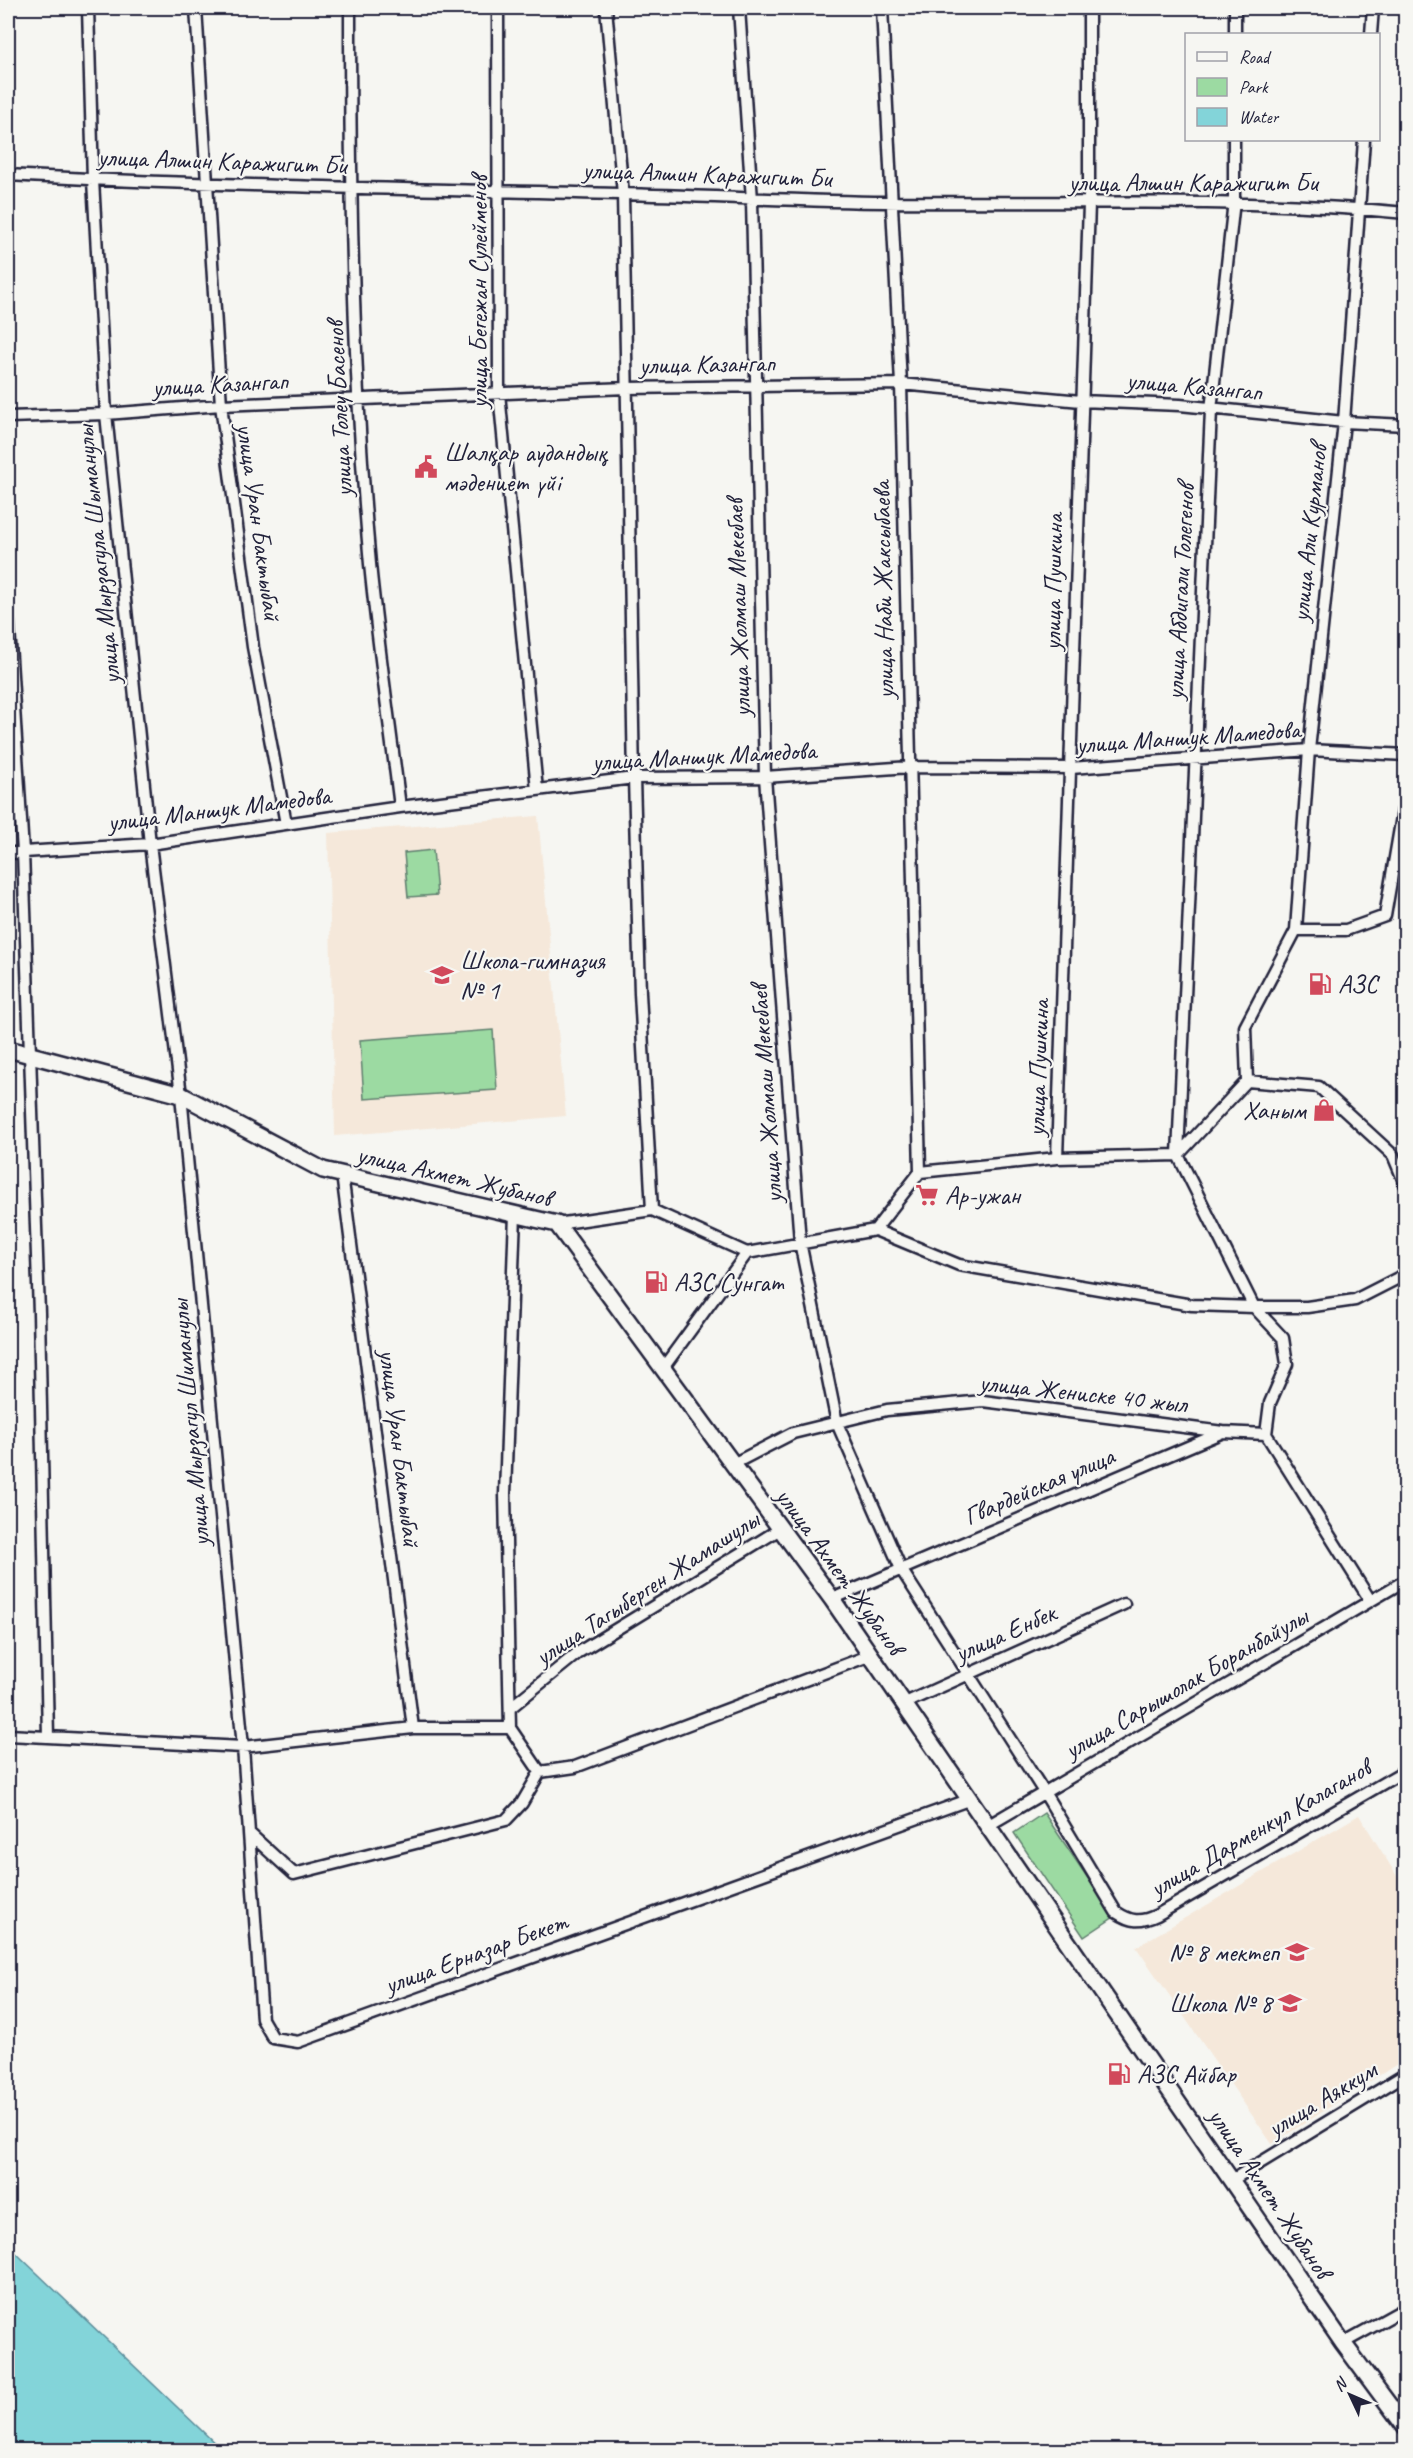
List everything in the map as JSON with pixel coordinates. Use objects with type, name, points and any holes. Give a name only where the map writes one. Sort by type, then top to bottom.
[{"type":"main road","name":"улица Ахмет Жубанов","points":[[8,1049],[182,1095],[323,1170],[557,1224],[832,1599],[1343,2343],[1406,2428]]},
{"type":"street","name":"улица Мырзагула Шыманулы","points":[[88,8],[93,180],[106,414],[150,844],[182,1095]]},
{"type":"street","name":"улица Уран Бактыбай","points":[[196,8],[221,405],[253,647],[286,824]]},
{"type":"street","name":"улица Толеу Басенов","points":[[350,8],[350,188],[359,399],[370,564],[400,807]]},
{"type":"street","name":"улица Бегежан Сулейменов","points":[[498,8],[499,393],[537,790]]},
{"type":"street","points":[[606,8],[623,194],[640,993],[652,1210]]},
{"type":"street","name":"улица Жолмаш Мекебаев","points":[[739,8],[752,200],[754,386],[765,777],[800,1242],[837,1423],[901,1569],[1044,1792],[1116,1912],[1136,1922]]},
{"type":"street","name":"улица Наби Жаксыбаева","points":[[882,8],[901,384],[920,1172]]},
{"type":"street","name":"улица Пушкина","points":[[1057,1158],[1089,204],[1089,8]]},
{"type":"street","points":[[1235,8],[1235,33]]},
{"type":"street","points":[[1371,33],[1373,8]]},
{"type":"street","name":"улица Абдигали Толегенов","points":[[1178,1155],[1211,410],[1234,201],[1234,141]]},
{"type":"street","name":"улица Али Курманов","points":[[1296,930],[1309,750],[1344,422],[1364,141]]},
{"type":"street","name":"улица Алшин Каражигит Би","points":[[8,175],[207,185],[623,194],[752,200],[1089,204],[1234,201],[1360,207],[1406,213]]},
{"type":"street","name":"улица Казангап","points":[[8,417],[106,414],[221,405],[627,388],[901,384],[1081,401],[1180,405],[1344,422],[1406,425]]},
{"type":"street","points":[[8,611],[22,852],[30,1055],[39,1313],[48,1737]]},
{"type":"street","name":"улица Маншук Мамедова","points":[[8,853],[150,844],[400,807],[634,778],[765,777],[910,767],[1071,768],[1309,750],[1406,755]]},
{"type":"street","points":[[875,1230],[920,1172],[1057,1158],[1178,1155],[1247,1081],[1245,1027],[1296,930],[1346,930],[1384,916],[1406,793]]},
{"type":"street","points":[[1247,1081],[1319,1087],[1393,1155],[1406,1186]]},
{"type":"street","name":"улица Мырзагул Шиманулы","points":[[182,1095],[243,1747]]},
{"type":"street","points":[[1178,1155],[1254,1307],[1283,1338],[1287,1364],[1270,1403],[1266,1434],[1370,1600]]},
{"type":"street","name":"улица Уран Бактыбай","points":[[342,1174],[413,1728]]},
{"type":"street","points":[[557,1224],[652,1210],[747,1253],[875,1230],[959,1265],[1192,1305],[1307,1307],[1354,1300],[1406,1274]]},
{"type":"street","points":[[515,1214],[505,1494],[510,1728],[540,1772]]},
{"type":"street","points":[[663,1368],[747,1253]]},
{"type":"street","name":"улица Жениске 40 жыл","points":[[733,1464],[793,1433],[887,1410],[983,1401],[1223,1432]]},
{"type":"street","name":"Гвардейская улица","points":[[832,1599],[1223,1432],[1266,1434]]},
{"type":"street","name":"улица Тагыберген Жамашулы","points":[[510,1708],[579,1652],[780,1528]]},
{"type":"street","name":"улица Сарышолак Боранбайулы","points":[[989,1825],[1406,1580]]},
{"type":"street","name":"улица Енбек","points":[[905,1703],[1124,1604]]},
{"type":"street","points":[[540,1772],[575,1767],[871,1655]]},
{"type":"street","points":[[8,1736],[243,1747],[413,1728],[510,1728]]},
{"type":"street","name":"улица Ерназар Бекет","points":[[243,1747],[262,2019],[273,2038],[297,2042],[971,1799]]},
{"type":"street","name":"улица Дарменкул Калаганов","points":[[1136,1922],[1157,1915],[1406,1770]]},
{"type":"street","points":[[249,1833],[294,1874],[506,1820],[522,1803],[540,1772]]},
{"type":"street","name":"улица Аяккум","points":[[1232,2180],[1406,2074]]},
{"type":"street","points":[[1343,2343],[1406,2308]]},
{"type":"shaded area","name":"Школа-гимназия № 1","points":[[538,816],[566,1116],[335,1136],[328,833]]},
{"type":"shaded area","name":"Школа № 8","points":[[1359,1815],[1405,1889],[1405,2059],[1272,2144],[1136,1947]]},
{"type":"green space","points":[[433,850],[437,895],[408,897],[404,853]]},
{"type":"green space","points":[[493,1030],[497,1090],[364,1099],[360,1040]]},
{"type":"green space","points":[[1044,1813],[1114,1917],[1084,1937],[1014,1833]]},
{"type":"water","points":[[8,2246],[15,2252],[222,2450],[8,2450]]},
{"type":"place","name":"Шалқар аудандық мәдениет үйі","points":[[426,467]]},
{"type":"place","name":"Школа-гимназия № 1","points":[[442,975]]},
{"type":"place","name":"АЗС","points":[[1320,984]]},
{"type":"place","name":"Ханым","points":[[1324,1110]]},
{"type":"place","name":"Ар-ужан","points":[[927,1195]]},
{"type":"place","name":"АЗС Сунгат","points":[[656,1282]]},
{"type":"place","name":"№ 8 мектеп","points":[[1297,1952]]},
{"type":"place","name":"Школа № 8","points":[[1290,2003]]},
{"type":"place","name":"АЗС Айбар","points":[[1119,2074]]}]
